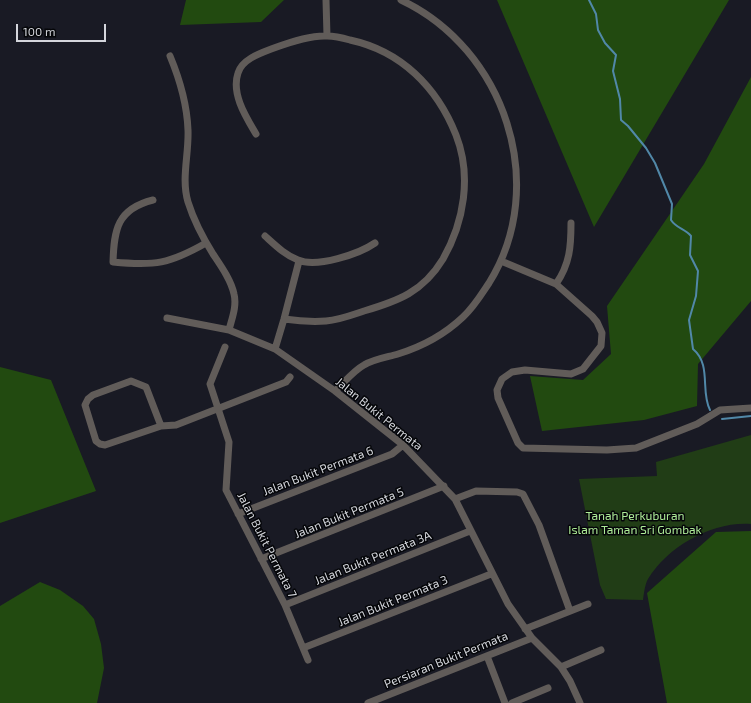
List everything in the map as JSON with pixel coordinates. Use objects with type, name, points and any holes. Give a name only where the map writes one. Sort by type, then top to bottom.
[{"type":"street","points":[[326,0],[327,36]]},
{"type":"street","points":[[335,391],[364,365],[421,346],[447,331],[477,302],[501,262],[514,219],[516,174],[514,151],[504,110],[487,76],[465,47],[452,34],[430,16],[402,0]]},
{"type":"street","points":[[256,134],[237,94],[238,73],[246,61],[282,45],[327,36],[363,43],[394,57],[417,74],[434,93],[447,112],[460,145],[464,186],[461,216],[452,243],[435,271],[404,298],[339,319],[313,322],[284,319]]},
{"type":"street","points":[[170,56],[178,76],[187,114],[188,131],[185,180],[188,200],[206,243],[230,282],[234,295],[234,310],[229,330]]},
{"type":"street","points":[[153,200],[136,206],[122,218],[115,230],[112,262],[142,265],[164,263],[182,257],[206,243]]},
{"type":"street","points":[[556,284],[565,271],[571,244],[571,223]]},
{"type":"street","points":[[265,236],[277,248],[299,261],[341,258],[364,250],[375,243]]},
{"type":"street","points":[[275,348],[299,261]]},
{"type":"street","points":[[501,262],[556,284],[597,322],[602,333],[601,346],[583,369],[572,374],[525,370],[512,372],[502,379],[497,390],[498,398],[518,443],[523,448],[607,450],[636,448],[697,424],[720,410],[751,408]]},
{"type":"street","name":"Jalan Bukit Permata","points":[[167,318],[229,330],[275,348],[335,391],[402,445],[444,486],[455,499],[491,574],[525,629],[561,667],[570,681],[580,703]]},
{"type":"street","name":"Jalan Bukit Permata 7","points":[[225,347],[210,384],[229,442],[226,490],[285,605],[308,660]]},
{"type":"street","points":[[161,426],[146,387],[131,381],[93,395],[88,399],[85,405],[96,441],[105,445],[161,426],[176,425],[286,382],[290,376]]},
{"type":"street","name":"Jalan Bukit Permata 6","points":[[238,514],[392,454],[402,445]]},
{"type":"street","name":"Jalan Bukit Permata 5","points":[[261,559],[444,486]]},
{"type":"street","points":[[455,499],[476,491],[517,492],[523,494],[539,524],[570,611]]},
{"type":"street","name":"Jalan Bukit Permata 3A","points":[[285,605],[470,531]]},
{"type":"street","name":"Jalan Bukit Permata 3","points":[[303,648],[491,574]]},
{"type":"street","points":[[525,629],[588,604]]},
{"type":"street","name":"Persiaran Bukit Permata","points":[[372,702],[532,638]]},
{"type":"street","points":[[561,667],[601,650]]},
{"type":"street","points":[[487,656],[505,703]]},
{"type":"street","points":[[512,703],[548,688]]},
{"type":"green space","points":[[186,0],[284,0],[261,22],[180,25]]},
{"type":"green space","points":[[497,0],[729,0],[594,227]]},
{"type":"green space","points":[[751,77],[751,301],[698,364],[697,406],[644,420],[542,431],[530,376],[583,380],[611,354],[607,306],[704,164]]},
{"type":"green space","points":[[0,367],[51,380],[96,491],[0,523]]},
{"type":"green space","name":"Tanah Perkuburan Islam Taman Sri Gombak","points":[[751,435],[751,524],[736,524],[707,531],[679,546],[667,556],[648,579],[645,586],[643,600],[606,599],[600,585],[579,479],[657,476],[656,462]]},
{"type":"green space","points":[[751,531],[751,703],[667,703],[647,593],[716,532]]},
{"type":"green space","points":[[40,582],[60,590],[83,606],[94,619],[101,644],[104,668],[97,703],[0,703],[0,606]]},
{"type":"waterway","points":[[589,0],[596,14],[598,30],[605,43],[616,55],[613,71],[620,99],[621,120],[628,126],[646,148],[655,163],[672,204],[671,220],[675,225],[691,236],[690,255],[698,271],[696,296],[689,320],[693,349],[699,355],[704,370],[707,403],[710,410]]},
{"type":"waterway","points":[[722,419],[751,416]]}]
